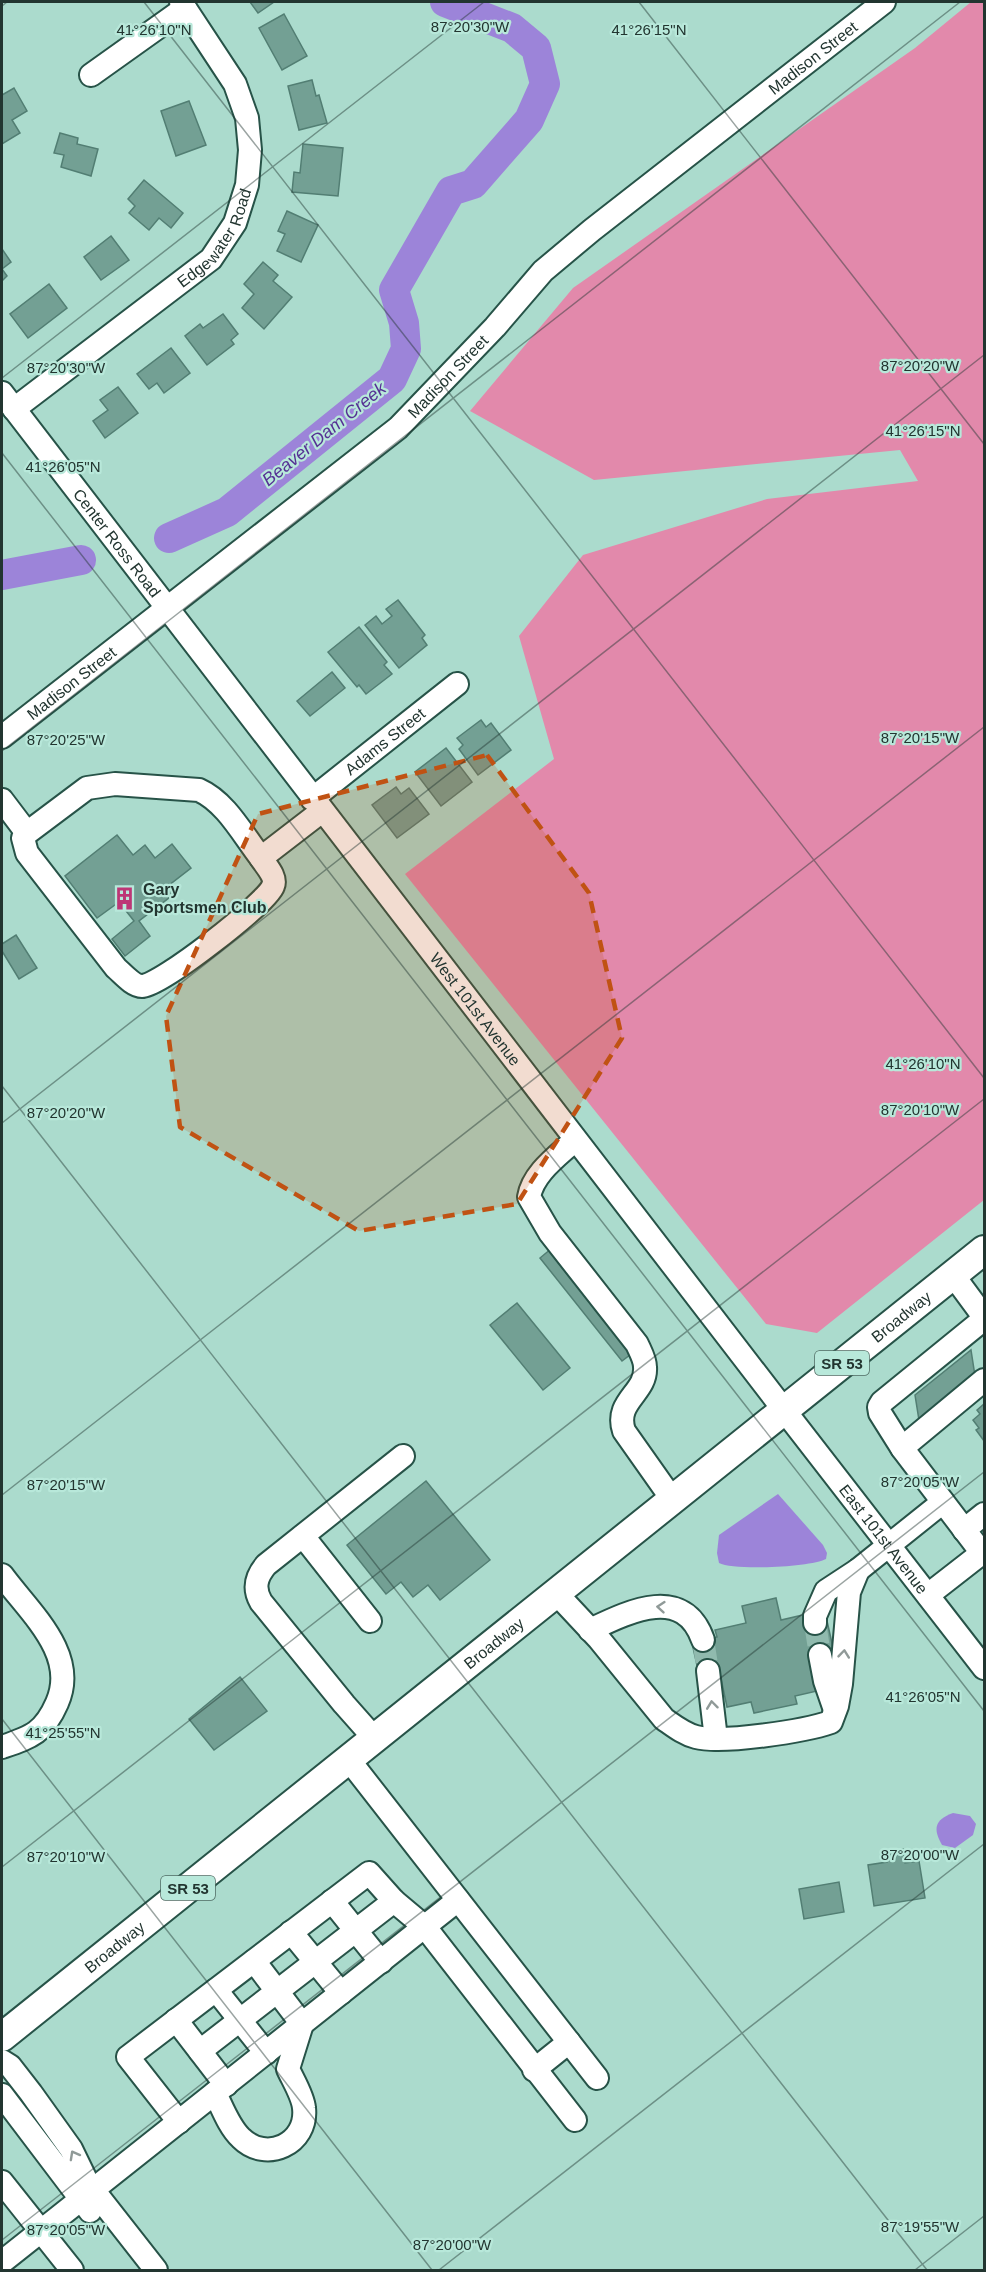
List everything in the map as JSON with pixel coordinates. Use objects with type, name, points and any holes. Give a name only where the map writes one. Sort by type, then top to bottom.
[{"type":"main road","name":"Broadway","points":[[2,2037],[984,1250]]},
{"type":"street","name":"Madison Street","points":[[2,737],[398,428],[495,327],[551,264],[879,3]]},
{"type":"street","points":[[91,75],[183,5]]},
{"type":"street","name":"Edgewater Road","points":[[8,401],[211,259],[235,223],[247,185],[250,150],[247,118],[235,84],[183,5]]},
{"type":"street","name":"Center Ross Road","points":[[8,401],[167,608]]},
{"type":"street","name":"West 101st Avenue","points":[[167,608],[784,1410]]},
{"type":"street","name":"Adams Street","points":[[261,858],[317,805],[457,684]]},
{"type":"street","points":[[115,784],[199,790],[209,794],[219,804],[261,858],[274,878],[274,885],[255,908],[172,973],[155,983],[142,986],[133,982],[116,968],[27,853],[23,838],[27,833],[87,788],[115,784]]},
{"type":"street","points":[[2,800],[27,833]]},
{"type":"street","points":[[575,1140],[531,1185],[529,1197],[550,1233],[637,1344],[646,1365],[645,1378],[622,1411],[621,1421],[624,1431],[672,1499]]},
{"type":"street","points":[[928,1595],[982,1553],[902,1448],[880,1413],[879,1407],[882,1402],[984,1318],[953,1275]]},
{"type":"street","points":[[902,1448],[984,1380]]},
{"type":"street","name":"East 101st Avenue","points":[[784,1410],[984,1668]]},
{"type":"street","points":[[375,1739],[331,1688],[256,1593],[256,1586],[260,1573],[266,1565],[403,1456]]},
{"type":"street","points":[[815,1623],[815,1616],[826,1591],[858,1570],[943,1502]]},
{"type":"street","points":[[964,1530],[984,1514]]},
{"type":"street","points":[[303,1536],[370,1621]]},
{"type":"street","points":[[556,1593],[664,1719],[676,1729],[696,1737],[716,1739],[812,1728],[831,1722],[841,1684],[849,1592],[858,1570]]},
{"type":"street","points":[[2,1575],[10,1593],[51,1640],[62,1664],[62,1691],[49,1720],[31,1736],[2,1747]]},
{"type":"street","points":[[590,1630],[638,1609],[655,1605],[675,1609],[689,1617],[699,1628],[703,1640]]},
{"type":"street","points":[[820,1655],[835,1712]]},
{"type":"street","points":[[708,1671],[716,1739]]},
{"type":"street","points":[[349,1760],[597,2078]]},
{"type":"street","points":[[179,2122],[128,2057],[369,1873],[394,1901],[424,1927],[575,2120]]},
{"type":"street","points":[[5,2271],[2,2264],[40,2231],[458,1899]]},
{"type":"street","points":[[332,1901],[381,1962]]},
{"type":"street","points":[[200,2051],[394,1901]]},
{"type":"street","points":[[291,1932],[341,1993]]},
{"type":"street","points":[[254,1961],[302,2024]]},
{"type":"street","points":[[216,1990],[266,2053]]},
{"type":"street","points":[[176,2020],[200,2051],[220,2089],[241,2138],[262,2150],[277,2149],[293,2140],[302,2127],[304,2107],[288,2069],[302,2024]]},
{"type":"street","points":[[534,2070],[569,2042]]},
{"type":"street","points":[[2,2061],[10,2066],[71,2149],[87,2182],[87,2195],[137,2271]]},
{"type":"street","points":[[2,2095],[87,2195],[156,2271]]},
{"type":"street","points":[[2,2182],[72,2271]]},
{"type":"highlighted area","points":[[487,755],[589,893],[622,1038],[517,1204],[359,1231],[180,1127],[166,1016],[258,814]]},
{"type":"shaded area","points":[[971,2],[984,2],[984,1200],[817,1333],[766,1324],[405,874],[554,759],[519,636],[583,555],[767,499],[918,481],[900,450],[594,480],[470,411],[573,288],[915,48]]},
{"type":"shaded area","points":[[778,1494],[823,1545],[827,1553],[826,1559],[805,1564],[772,1567],[740,1567],[719,1563],[717,1553],[719,1535]]},
{"type":"shaded area","points":[[953,1813],[970,1816],[976,1824],[973,1835],[955,1848],[942,1845],[937,1834],[939,1822]]},
{"type":"building","points":[[250,2],[274,2],[258,13]]},
{"type":"building","points":[[284,14],[307,56],[282,70],[259,28]]},
{"type":"building","points":[[312,80],[327,123],[299,130],[288,86]]},
{"type":"building","points":[[14,88],[27,111],[12,120],[20,133],[2,144],[2,95]]},
{"type":"building","points":[[189,101],[206,145],[176,156],[161,111]]},
{"type":"building","points":[[60,133],[78,138],[77,144],[98,149],[91,176],[61,167],[64,155],[54,153]]},
{"type":"building","points":[[303,144],[343,148],[338,196],[292,192],[294,172],[300,173]]},
{"type":"building","points":[[144,180],[183,213],[171,228],[159,218],[149,230],[129,213],[135,206],[128,199]]},
{"type":"building","points":[[287,211],[318,225],[301,262],[277,251],[285,234],[278,231]]},
{"type":"building","points":[[111,236],[129,260],[101,280],[84,257]]},
{"type":"building","points":[[2,249],[11,262],[2,269]]},
{"type":"building","points":[[263,262],[278,275],[273,281],[292,297],[264,329],[242,308],[254,294],[244,284]]},
{"type":"building","points":[[2,269],[7,276],[2,281]]},
{"type":"building","points":[[49,284],[67,308],[28,338],[10,314]]},
{"type":"building","points":[[223,314],[238,334],[231,340],[234,344],[207,365],[185,336],[200,324],[203,328]]},
{"type":"building","points":[[171,348],[190,373],[164,393],[157,383],[149,389],[137,374]]},
{"type":"building","points":[[118,387],[138,413],[105,438],[93,421],[108,410],[100,400]]},
{"type":"building","points":[[398,600],[425,635],[422,638],[427,645],[399,668],[365,625],[376,616],[382,624],[392,616],[386,609]]},
{"type":"building","points":[[359,627],[387,662],[384,665],[392,674],[366,694],[359,685],[357,687],[328,652]]},
{"type":"building","points":[[332,672],[345,688],[310,716],[297,701]]},
{"type":"building","points":[[481,720],[486,727],[491,723],[511,750],[478,775],[459,749],[463,745],[457,738]]},
{"type":"building","points":[[446,748],[472,782],[441,806],[415,772]]},
{"type":"building","points":[[396,787],[401,794],[409,788],[429,814],[397,838],[372,805]]},
{"type":"building","name":"Gary Sportsmen Club","points":[[117,835],[133,855],[145,845],[155,858],[172,844],[191,868],[168,886],[174,894],[139,921],[150,936],[125,956],[112,939],[134,921],[119,902],[97,918],[65,876]]},
{"type":"building","points":[[16,935],[37,968],[19,979],[2,951],[2,944]]},
{"type":"building","points":[[552,1248],[635,1351],[622,1361],[540,1258]]},
{"type":"building","points":[[517,1303],[570,1368],[543,1390],[490,1325]]},
{"type":"building","points":[[971,1350],[975,1376],[919,1420],[915,1395]]},
{"type":"building","points":[[984,1404],[984,1441],[976,1430],[979,1428],[973,1420],[980,1414],[977,1410]]},
{"type":"building","points":[[426,1481],[490,1560],[440,1600],[428,1585],[413,1597],[401,1582],[386,1594],[347,1545]]},
{"type":"building","points":[[776,1598],[781,1620],[803,1615],[806,1626],[827,1621],[834,1652],[809,1657],[817,1691],[795,1696],[797,1704],[754,1713],[751,1702],[727,1707],[719,1669],[699,1674],[692,1643],[717,1637],[715,1630],[746,1623],[742,1606]]},
{"type":"building","points":[[240,1677],[267,1711],[214,1750],[189,1719]]},
{"type":"building","points":[[903,1849],[905,1863],[919,1861],[925,1898],[874,1906],[868,1865],[887,1862],[886,1852]]},
{"type":"building","points":[[839,1882],[844,1912],[804,1919],[799,1889]]},
{"type":"waterway","name":"Beaver Dam Creek","points":[[169,538],[227,512],[392,379],[406,349],[404,323],[394,290],[451,191],[473,184],[529,120],[545,84],[536,48],[512,28],[445,2]]},
{"type":"waterway","name":"Beaver Dam Creek","points":[[2,575],[81,560]]},
{"type":"tunnel","points":[[815,1623],[820,1655]]},
{"type":"tunnel","points":[[703,1640],[708,1671]]},
{"type":"place","name":"Gary Sportsmen Club","points":[[125,898]]}]
